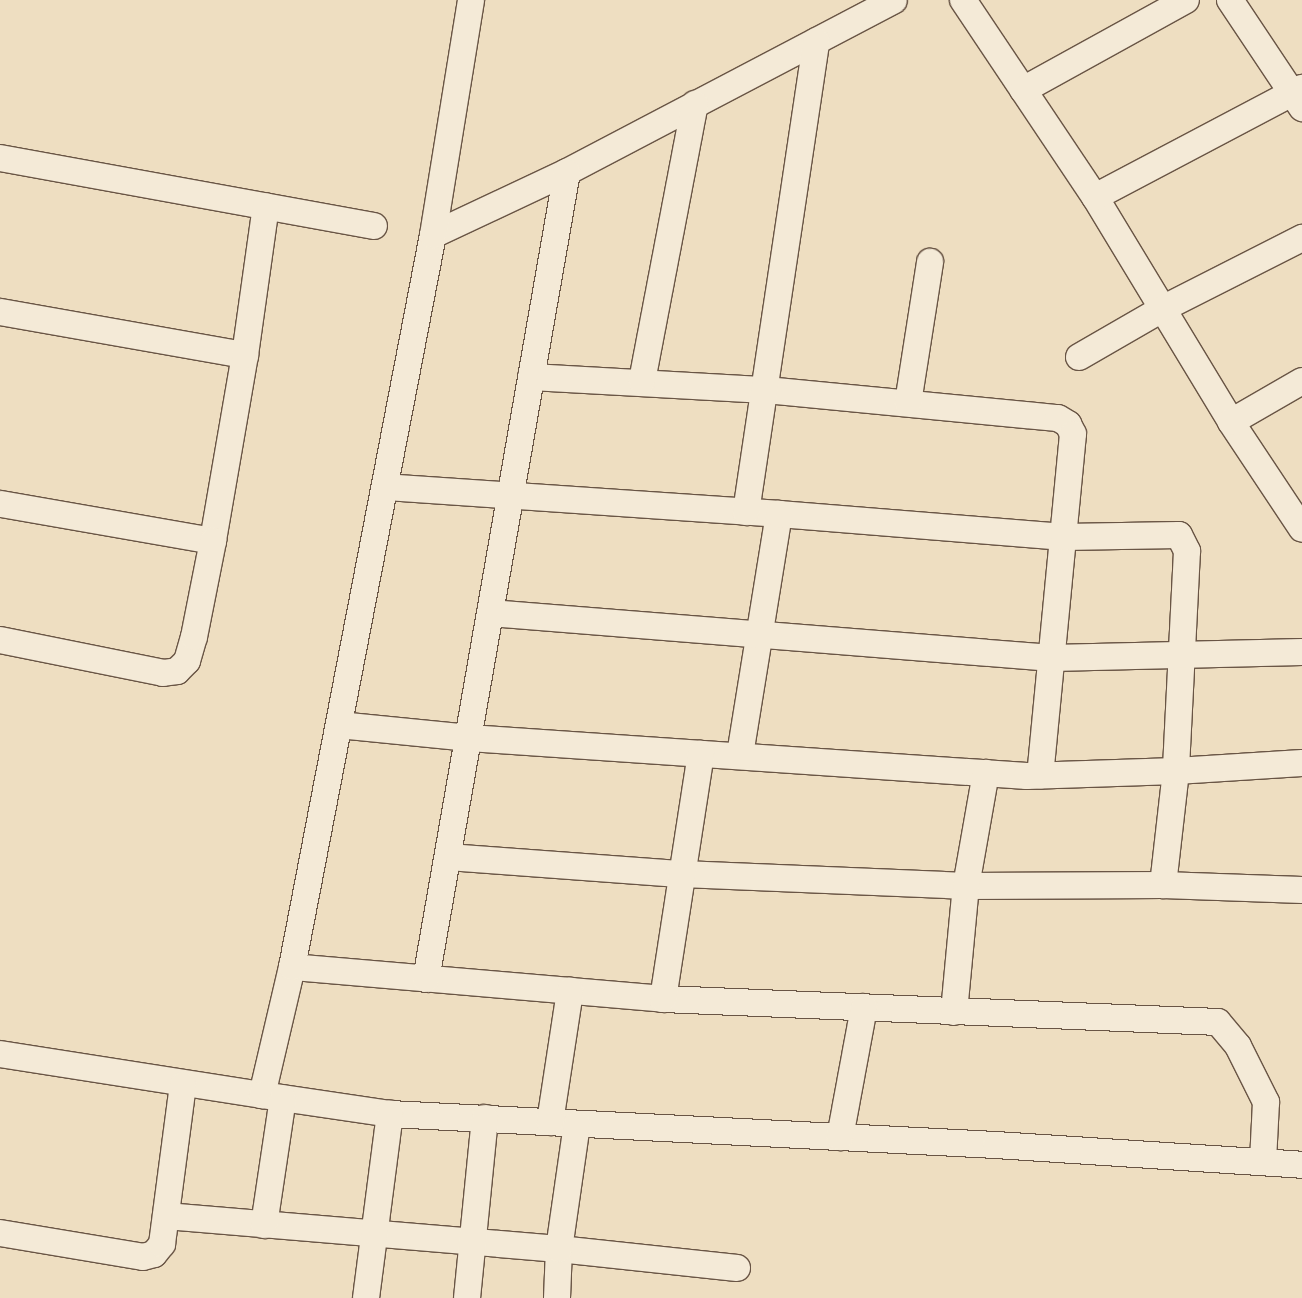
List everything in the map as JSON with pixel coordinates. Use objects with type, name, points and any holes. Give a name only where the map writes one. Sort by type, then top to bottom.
[{"type":"street","points":[[264,1225],[272,1097],[292,968],[433,235],[471,0]]},
{"type":"street","points":[[433,235],[567,172],[894,0]]},
{"type":"street","points":[[963,0],[1095,197],[1164,308],[1231,422],[1302,529]]},
{"type":"street","points":[[1023,90],[1186,0]]},
{"type":"street","points":[[1095,197],[1299,96],[1230,0]]},
{"type":"street","points":[[746,512],[766,390],[816,41]]},
{"type":"street","points":[[642,382],[695,104]]},
{"type":"street","points":[[0,158],[374,226]]},
{"type":"street","points":[[426,979],[567,172]]},
{"type":"street","points":[[0,640],[163,672],[177,671],[187,661],[194,637],[213,541],[245,355],[266,206]]},
{"type":"street","points":[[1079,357],[1164,308],[1302,238]]},
{"type":"street","points":[[908,404],[930,262]]},
{"type":"street","points":[[0,312],[245,355]]},
{"type":"street","points":[[531,377],[766,390],[1058,418],[1068,424],[1073,434],[1040,775]]},
{"type":"street","points":[[1231,422],[1302,381]]},
{"type":"street","points":[[385,487],[779,514],[1064,537],[1179,535],[1187,551],[1180,654],[1176,771],[1163,884]]},
{"type":"street","points":[[0,504],[213,541]]},
{"type":"street","points":[[740,756],[779,514]]},
{"type":"street","points":[[490,613],[1052,658],[1302,652]]},
{"type":"street","points":[[339,725],[468,738],[986,773],[1040,775],[1176,771],[1302,763]]},
{"type":"street","points":[[663,999],[700,754]]},
{"type":"street","points":[[954,1012],[966,886],[986,773]]},
{"type":"street","points":[[448,857],[682,874],[966,886],[1163,884],[1302,890]]},
{"type":"street","points":[[292,968],[663,999],[1218,1022],[1238,1046],[1266,1102],[1263,1162]]},
{"type":"street","points":[[550,1122],[570,991]]},
{"type":"street","points":[[840,1137],[864,1007]]},
{"type":"street","points":[[0,1054],[183,1085],[390,1114],[840,1137],[1302,1165]]},
{"type":"street","points":[[0,1233],[143,1256],[154,1254],[162,1244],[183,1085]]},
{"type":"street","points":[[366,1298],[390,1114]]},
{"type":"street","points":[[467,1298],[485,1118]]},
{"type":"street","points":[[558,1298],[560,1249],[577,1124]]},
{"type":"street","points":[[166,1216],[560,1249],[737,1268]]}]
